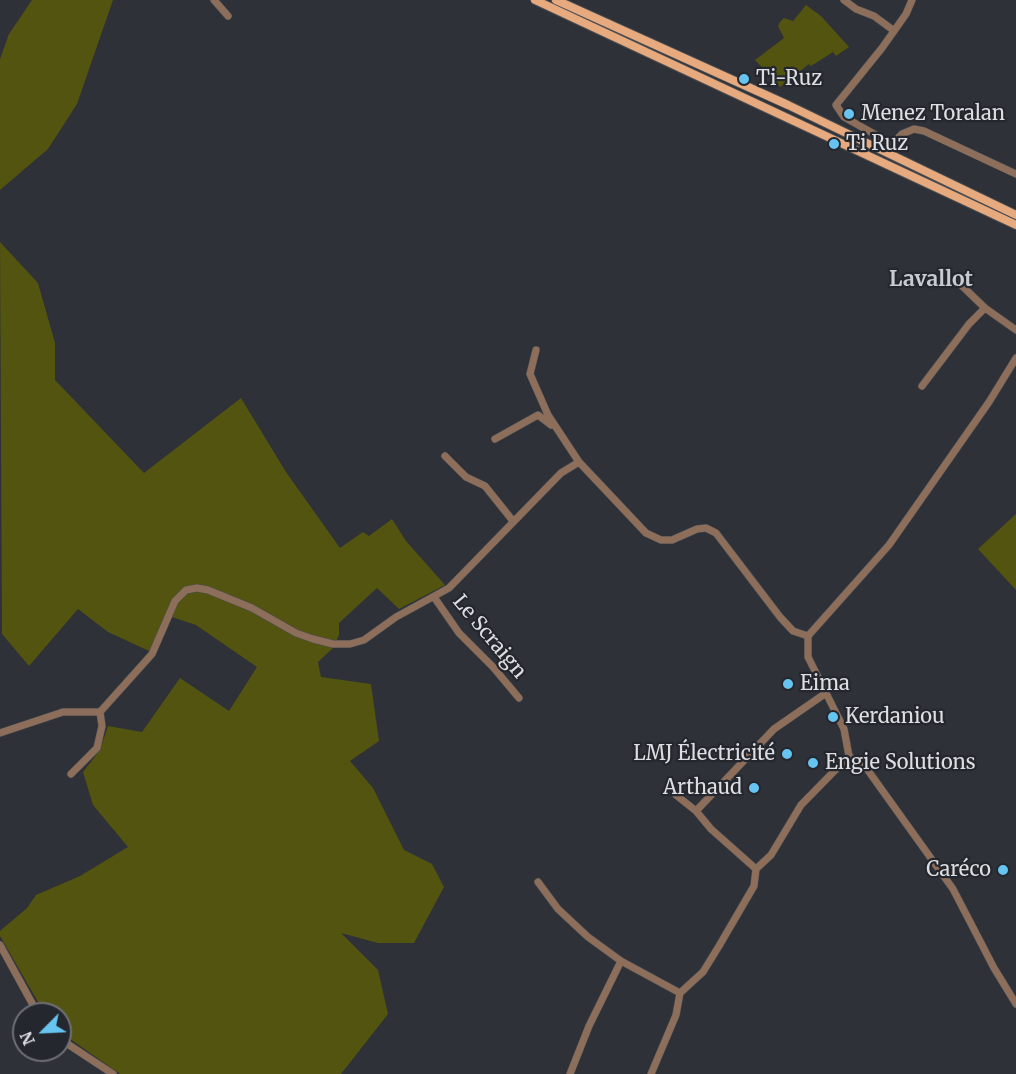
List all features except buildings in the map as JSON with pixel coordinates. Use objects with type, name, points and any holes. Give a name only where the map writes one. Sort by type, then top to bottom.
[{"type":"main road","points":[[535,0],[1016,225]]},
{"type":"main road","points":[[556,0],[770,99],[849,134],[891,149],[1016,215]]},
{"type":"street","points":[[214,0],[228,16]]},
{"type":"street","points":[[844,0],[893,30]]},
{"type":"street","points":[[891,149],[844,117],[836,105],[839,97],[882,48],[906,14],[912,0]]},
{"type":"street","points":[[849,134],[856,123]]},
{"type":"street","points":[[869,156],[891,149],[902,134],[914,129],[924,131],[1016,174]]},
{"type":"street","points":[[957,281],[985,308],[1016,330]]},
{"type":"street","points":[[922,386],[969,324],[985,308]]},
{"type":"street","points":[[536,350],[530,375],[548,415],[579,462],[646,533],[661,540],[672,540],[697,529],[706,528],[716,533],[780,617],[793,631],[808,636]]},
{"type":"street","points":[[651,1074],[676,1015],[680,993],[703,972],[719,946],[754,886],[756,869],[771,855],[801,805],[849,756],[848,738],[808,657],[806,644],[808,636],[889,545],[1016,360]]},
{"type":"street","points":[[495,439],[538,415],[558,430]]},
{"type":"street","points":[[445,456],[466,477],[485,486],[513,521]]},
{"type":"street","points":[[0,732],[63,712],[92,714],[99,712],[152,654],[175,601],[186,590],[197,588],[207,590],[252,608],[296,633],[333,644],[364,639],[396,617],[449,588],[561,473],[579,462]]},
{"type":"street","points":[[934,482],[941,488]]},
{"type":"street","name":"Le Scraign","points":[[434,597],[459,633],[494,667],[519,698]]},
{"type":"street","points":[[696,811],[774,729],[826,693]]},
{"type":"street","points":[[71,774],[97,748],[102,726],[99,712]]},
{"type":"street","points":[[849,756],[867,769],[953,889],[994,968],[1016,1004]]},
{"type":"street","points":[[676,795],[696,811],[711,829],[756,869]]},
{"type":"street","points":[[538,882],[578,928],[621,961],[680,993]]},
{"type":"street","points":[[0,945],[31,1002]]},
{"type":"street","points":[[570,1074],[589,1026],[621,961]]},
{"type":"street","points":[[72,1048],[113,1074]]},
{"type":"shaded area","points":[[32,0],[113,0],[77,104],[48,149],[0,190],[0,59],[9,34]]},
{"type":"shaded area","points":[[806,5],[821,16],[849,47],[836,56],[833,52],[811,66],[809,64],[780,87],[755,60],[784,38],[778,26],[780,22],[784,18],[793,21]]},
{"type":"shaded area","points":[[0,242],[38,283],[55,343],[55,380],[144,473],[241,398],[286,472],[340,548],[363,532],[369,536],[392,519],[406,541],[445,585],[399,609],[377,588],[339,623],[339,635],[333,648],[318,662],[321,677],[371,684],[379,741],[350,761],[373,788],[404,850],[432,864],[444,887],[414,943],[378,943],[341,933],[378,970],[388,1014],[341,1074],[120,1074],[72,1040],[72,1002],[38,1002],[0,936],[0,931],[27,908],[36,895],[80,876],[128,847],[93,805],[83,772],[100,750],[108,726],[142,732],[180,678],[229,711],[257,667],[196,625],[166,615],[149,651],[108,632],[78,609],[29,666],[2,634]]},
{"type":"shaded area","points":[[1016,514],[1016,590],[978,549]]},
{"type":"place","name":"Ti-Ruz","points":[[744,79]]},
{"type":"place","name":"Menez Toralan","points":[[849,114]]},
{"type":"place","name":"Ti Ruz","points":[[834,144]]},
{"type":"place","name":"Eima","points":[[788,684]]},
{"type":"place","name":"Kerdaniou","points":[[833,717]]},
{"type":"place","name":"LMJ Électricité","points":[[787,754]]},
{"type":"place","name":"Engie Solutions","points":[[813,763]]},
{"type":"place","name":"Arthaud","points":[[754,788]]},
{"type":"place","name":"Caréco","points":[[1003,870]]},
{"type":"district","name":"Lavallot","points":[[931,280]]}]
